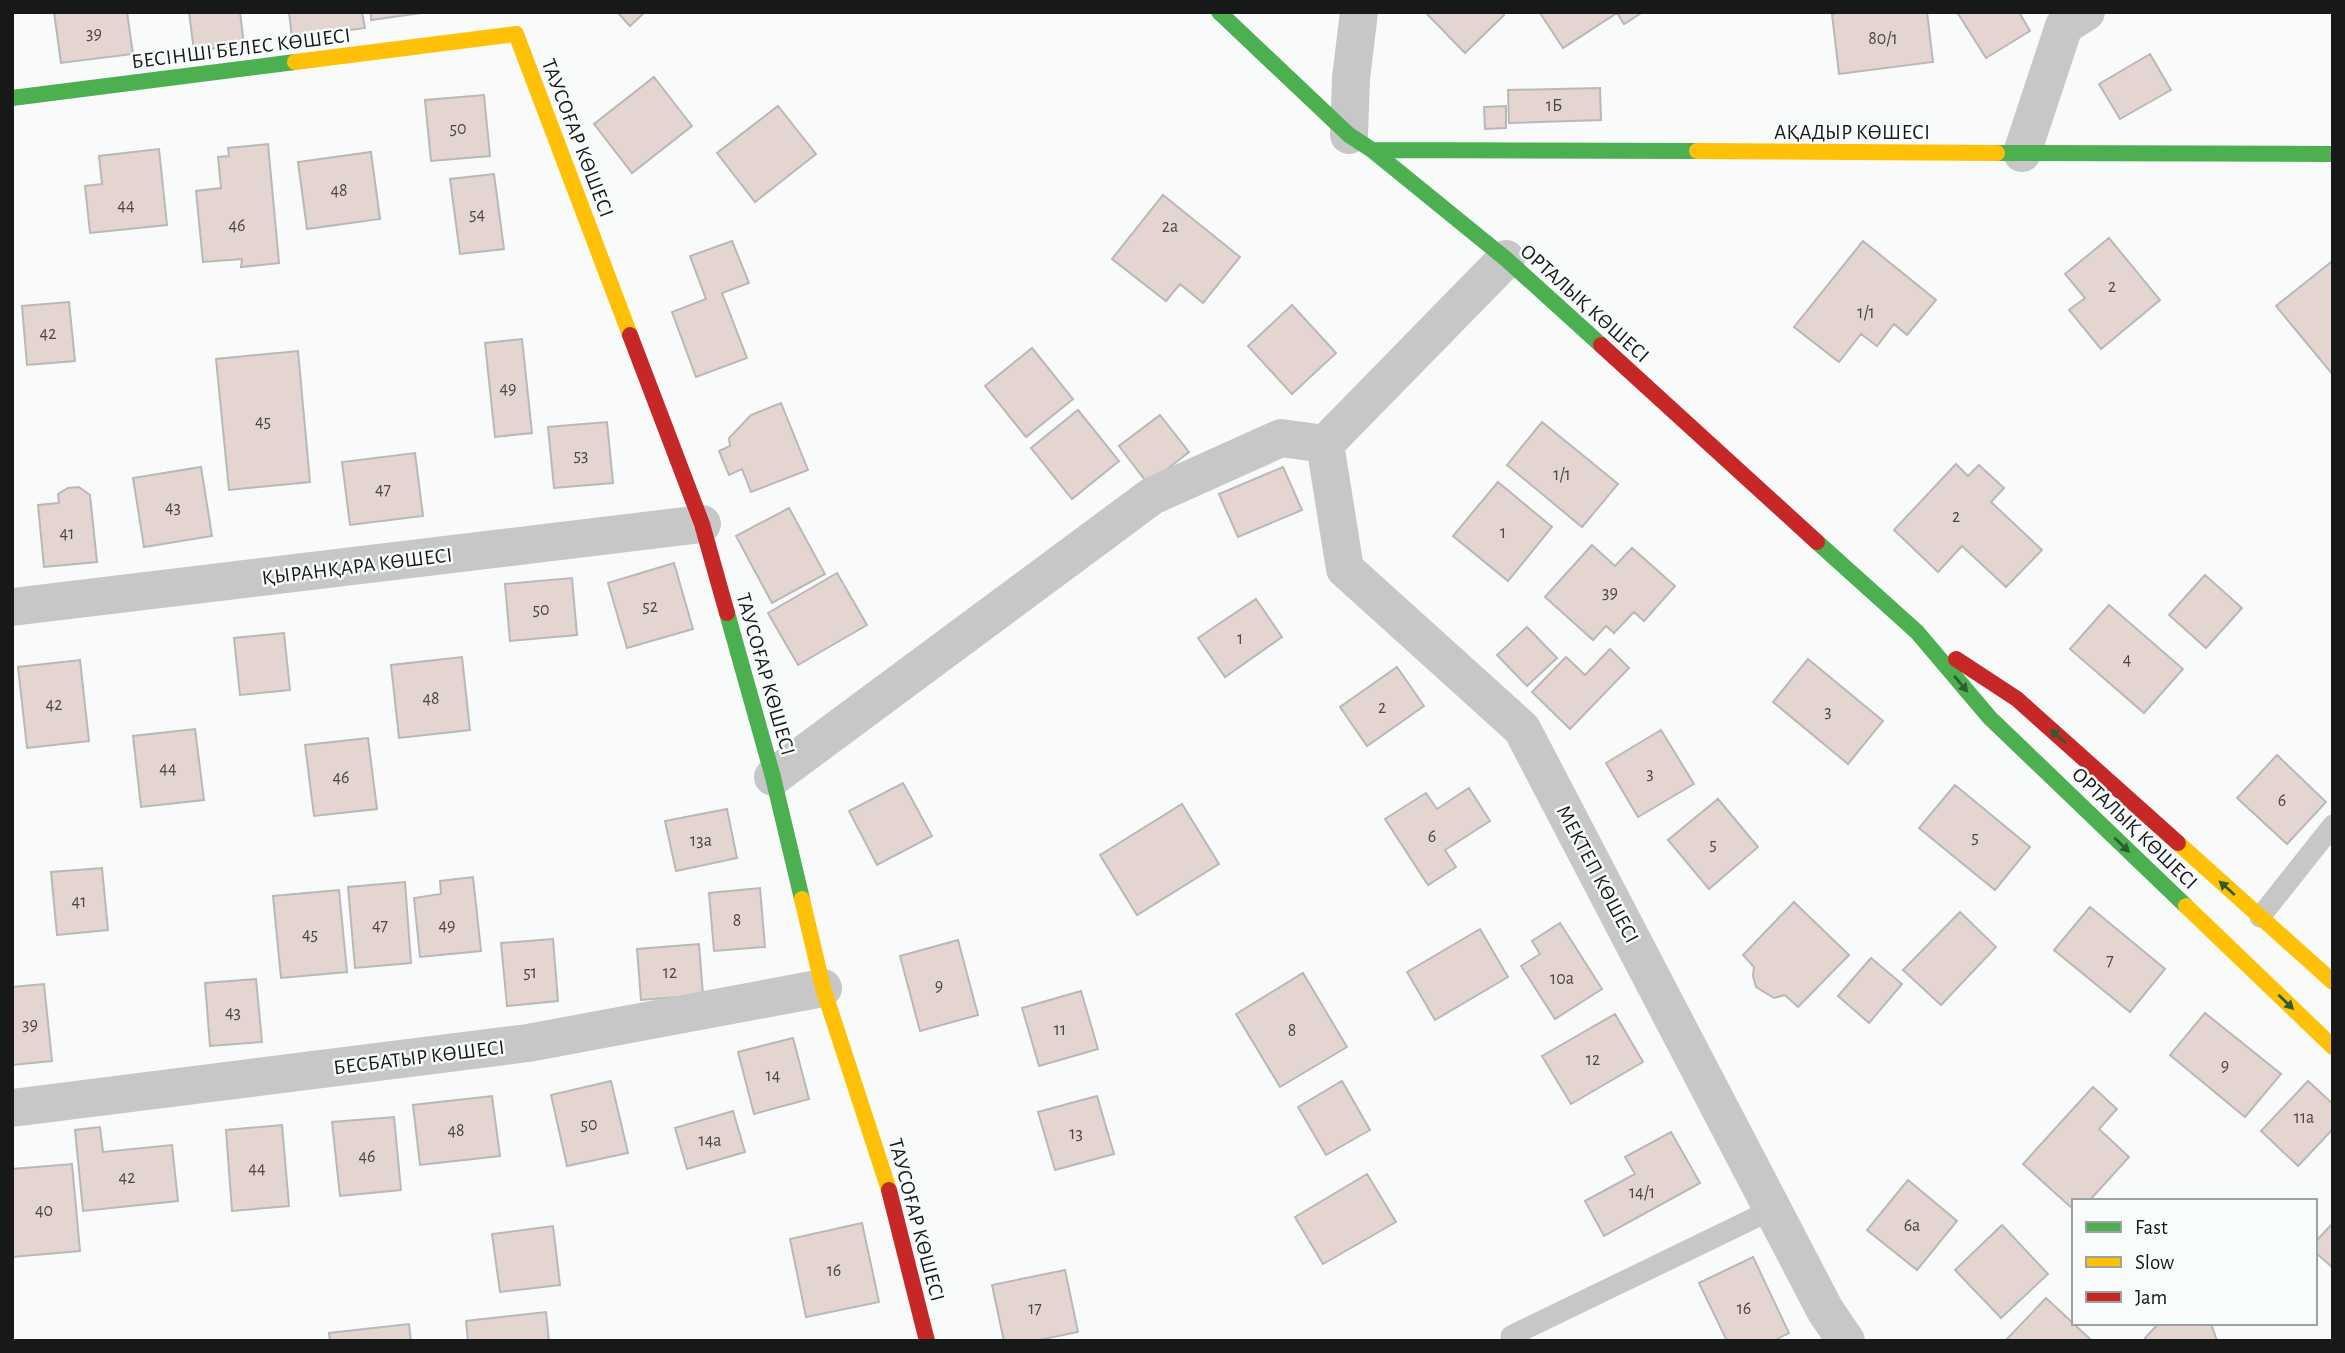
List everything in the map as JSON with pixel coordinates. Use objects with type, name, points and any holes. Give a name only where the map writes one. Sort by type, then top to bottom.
[{"type":"street","name":"ОРТАЛЫҚ КӨШЕСІ","points":[[1219,12],[1360,143],[1506,259],[1917,632],[1990,718],[2333,1047]]},
{"type":"street","points":[[1359,12],[1351,78],[1360,143]]},
{"type":"street","points":[[2022,153],[2064,26],[2086,12]]},
{"type":"street","name":"БЕСІНШІ БЕЛЕС КӨШЕСІ","points":[[12,98],[516,34]]},
{"type":"street","name":"ТАУCОҒАР КӨШЕСІ","points":[[516,34],[702,524],[773,777],[823,988],[884,1170],[927,1341]]},
{"type":"street","name":"АҚАДЫР КӨШЕСІ","points":[[1360,143],[2333,155]]},
{"type":"street","points":[[773,777],[1152,496],[1281,438],[1325,444],[1506,259]]},
{"type":"street","name":"МЕКТЕП КӨШЕСІ","points":[[1325,444],[1345,569],[1522,729],[1825,1310],[1846,1341]]},
{"type":"street","name":"ҚЫРАНҚАРА КӨШЕСІ","points":[[12,607],[702,524]]},
{"type":"street","name":"ОРТАЛЫҚ КӨШЕСІ","points":[[1917,632],[2017,699],[2333,982]]},
{"type":"street","name":"БЕСБАТЫР КӨШЕСІ","points":[[12,1108],[528,1043],[823,988]]},
{"type":"lane","points":[[2260,917],[2333,825]]},
{"type":"lane","points":[[1511,1336],[1773,1209]]},
{"type":"building","points":[[54,12],[127,12],[133,54],[61,63]]},
{"type":"building","points":[[189,12],[240,12],[244,45],[194,51]]},
{"type":"building","points":[[289,12],[362,12],[365,28],[292,38]]},
{"type":"building","points":[[371,12],[422,12],[422,13],[371,20]]},
{"type":"building","points":[[617,12],[645,12],[630,26]]},
{"type":"building","points":[[1502,12],[1504,15],[1465,53],[1426,13]]},
{"type":"building","points":[[1643,12],[1624,24],[1617,13],[1563,48],[1540,13]]},
{"type":"building","points":[[1927,12],[1933,62],[1839,74],[1832,14]]},
{"type":"building","points":[[1957,12],[2019,12],[2030,31],[1986,58]]},
{"type":"building","points":[[2150,54],[2171,90],[2120,119],[2099,84]]},
{"type":"building","points":[[654,77],[692,126],[632,173],[594,124]]},
{"type":"building","points":[[1600,88],[1601,120],[1509,123],[1508,90]]},
{"type":"building","points":[[484,95],[490,156],[431,161],[425,100]]},
{"type":"building","points":[[778,106],[816,154],[755,202],[717,153]]},
{"type":"building","points":[[1506,106],[1506,128],[1485,129],[1484,107]]},
{"type":"building","points":[[268,144],[279,263],[241,267],[242,259],[203,262],[196,191],[221,188],[218,157],[229,156],[228,148]]},
{"type":"building","points":[[159,149],[167,225],[90,233],[85,186],[102,184],[99,156]]},
{"type":"building","points":[[371,152],[380,219],[307,229],[298,162]]},
{"type":"building","points":[[494,174],[504,249],[460,254],[450,179]]},
{"type":"building","points":[[1163,195],[1240,257],[1203,303],[1180,284],[1166,301],[1112,259]]},
{"type":"building","points":[[2109,238],[2160,300],[2101,349],[2069,310],[2085,298],[2065,274]]},
{"type":"building","points":[[732,241],[749,283],[722,293],[747,358],[696,377],[672,312],[706,299],[690,256]]},
{"type":"building","points":[[1863,241],[1936,300],[1907,335],[1894,324],[1877,346],[1861,334],[1839,362],[1794,327]]},
{"type":"building","points":[[2331,262],[2333,264],[2333,375],[2276,306]]},
{"type":"building","points":[[69,302],[75,361],[27,365],[22,306]]},
{"type":"building","points":[[1292,305],[1336,353],[1292,394],[1248,346]]},
{"type":"building","points":[[522,339],[532,433],[495,437],[485,343]]},
{"type":"building","points":[[1032,348],[1073,399],[1026,437],[985,386]]},
{"type":"building","points":[[298,351],[310,482],[229,490],[216,359]]},
{"type":"building","points":[[781,403],[808,470],[751,492],[742,469],[729,475],[719,451],[730,446],[729,438],[751,415]]},
{"type":"building","points":[[1078,410],[1119,461],[1072,499],[1031,448]]},
{"type":"building","points":[[1160,415],[1189,452],[1148,484],[1119,446]]},
{"type":"building","points":[[607,422],[613,483],[554,488],[548,427]]},
{"type":"building","points":[[1542,422],[1618,484],[1582,527],[1507,465]]},
{"type":"building","points":[[415,453],[423,516],[350,525],[342,462]]},
{"type":"building","points":[[1956,464],[1968,476],[1979,465],[2004,488],[1991,502],[2042,550],[2006,587],[1962,546],[1938,572],[1894,530]]},
{"type":"building","points":[[201,467],[212,536],[144,547],[133,478]]},
{"type":"building","points":[[1283,467],[1302,510],[1238,537],[1219,494]]},
{"type":"building","points":[[1498,482],[1552,527],[1508,581],[1453,536]]},
{"type":"building","points":[[79,487],[90,495],[97,562],[44,567],[38,505],[59,503],[58,494],[68,488]]},
{"type":"building","points":[[789,508],[825,574],[772,603],[736,536]]},
{"type":"building","points":[[1592,545],[1615,566],[1632,548],[1675,586],[1644,621],[1634,612],[1614,633],[1606,626],[1593,640],[1545,597]]},
{"type":"building","points":[[674,563],[693,629],[627,648],[608,583]]},
{"type":"building","points":[[837,573],[867,625],[798,665],[768,613]]},
{"type":"building","points":[[2205,575],[2242,608],[2206,648],[2169,615]]},
{"type":"building","points":[[572,578],[577,635],[510,641],[505,584]]},
{"type":"building","points":[[1256,599],[1282,637],[1225,677],[1198,638]]},
{"type":"building","points":[[2109,605],[2183,669],[2144,713],[2070,649]]},
{"type":"building","points":[[1527,627],[1557,658],[1527,686],[1497,655]]},
{"type":"building","points":[[284,633],[290,690],[240,695],[234,638]]},
{"type":"building","points":[[1610,649],[1629,668],[1570,729],[1532,692],[1566,657],[1585,675]]},
{"type":"building","points":[[462,657],[470,730],[399,738],[391,665]]},
{"type":"building","points":[[1808,659],[1883,721],[1848,764],[1773,702]]},
{"type":"building","points":[[80,660],[89,741],[27,748],[18,667]]},
{"type":"building","points":[[1397,667],[1424,706],[1367,746],[1340,707]]},
{"type":"building","points":[[195,729],[204,800],[141,807],[133,736]]},
{"type":"building","points":[[1661,730],[1694,784],[1638,817],[1606,763]]},
{"type":"building","points":[[368,738],[377,809],[314,816],[305,745]]},
{"type":"building","points":[[2277,755],[2326,802],[2287,844],[2237,798]]},
{"type":"building","points":[[903,783],[932,836],[877,865],[849,811]]},
{"type":"building","points":[[1955,785],[2030,847],[1995,890],[1919,828]]},
{"type":"building","points":[[1469,788],[1490,821],[1445,850],[1456,867],[1428,885],[1385,819],[1426,793],[1437,809]]},
{"type":"building","points":[[1718,799],[1758,847],[1709,889],[1668,840]]},
{"type":"building","points":[[1182,804],[1219,864],[1137,915],[1100,855]]},
{"type":"building","points":[[727,809],[737,858],[676,871],[665,821]]},
{"type":"building","points":[[102,868],[108,930],[57,935],[51,872]]},
{"type":"building","points":[[473,877],[481,951],[420,957],[414,898],[441,894],[440,881]]},
{"type":"building","points":[[405,882],[411,963],[355,968],[348,887]]},
{"type":"building","points":[[760,888],[765,947],[714,951],[709,893]]},
{"type":"building","points":[[339,890],[347,972],[281,978],[273,896]]},
{"type":"building","points":[[1794,902],[1849,955],[1798,1007],[1785,995],[1774,998],[1756,987],[1754,967],[1743,955]]},
{"type":"building","points":[[2090,907],[2165,969],[2130,1012],[2054,950]]},
{"type":"building","points":[[1960,912],[1996,947],[1941,1005],[1903,970]]},
{"type":"building","points":[[1560,923],[1602,989],[1555,1019],[1521,966],[1540,954],[1532,941]]},
{"type":"building","points":[[1480,929],[1508,977],[1435,1020],[1407,972]]},
{"type":"building","points":[[553,939],[558,1001],[507,1006],[501,943]]},
{"type":"building","points":[[958,940],[978,1015],[920,1031],[900,956]]},
{"type":"building","points":[[699,944],[703,995],[641,1000],[637,949]]},
{"type":"building","points":[[1871,958],[1902,984],[1869,1023],[1838,996]]},
{"type":"building","points":[[1303,973],[1347,1047],[1280,1087],[1236,1014]]},
{"type":"building","points":[[256,979],[262,1042],[210,1046],[205,983]]},
{"type":"building","points":[[44,984],[52,1061],[12,1065],[12,987]]},
{"type":"building","points":[[1081,991],[1098,1049],[1039,1066],[1022,1008]]},
{"type":"building","points":[[2205,1013],[2281,1074],[2245,1117],[2170,1055]]},
{"type":"building","points":[[1615,1014],[1643,1062],[1571,1104],[1542,1056]]},
{"type":"building","points":[[793,1038],[809,1099],[754,1114],[738,1052]]},
{"type":"building","points":[[611,1081],[628,1153],[567,1166],[551,1095]]},
{"type":"building","points":[[1342,1081],[1370,1130],[1326,1155],[1298,1107]]},
{"type":"building","points":[[2308,1081],[2333,1104],[2333,1129],[2298,1166],[2261,1131]]},
{"type":"building","points":[[2093,1087],[2117,1109],[2099,1129],[2129,1157],[2091,1199],[2072,1199],[2072,1208],[2023,1164]]},
{"type":"building","points":[[492,1096],[500,1156],[420,1165],[413,1105]]},
{"type":"building","points":[[1097,1096],[1114,1154],[1055,1170],[1038,1112]]},
{"type":"building","points":[[733,1111],[745,1152],[687,1169],[675,1128]]},
{"type":"building","points":[[394,1117],[401,1190],[340,1196],[332,1122]]},
{"type":"building","points":[[282,1125],[289,1206],[232,1211],[226,1130]]},
{"type":"building","points":[[100,1127],[103,1152],[172,1145],[178,1201],[83,1211],[75,1130]]},
{"type":"building","points":[[1671,1132],[1700,1183],[1604,1236],[1585,1201],[1635,1174],[1625,1157]]},
{"type":"building","points":[[72,1164],[80,1251],[12,1257],[12,1169]]},
{"type":"building","points":[[1367,1174],[1396,1222],[1323,1264],[1295,1217]]},
{"type":"building","points":[[1908,1180],[1957,1221],[1917,1270],[1867,1230]]},
{"type":"building","points":[[862,1223],[879,1302],[806,1317],[790,1239]]},
{"type":"building","points":[[2333,1223],[2333,1268],[2317,1254],[2317,1240]]},
{"type":"building","points":[[2002,1225],[2048,1274],[2001,1318],[1955,1270]]},
{"type":"building","points":[[553,1226],[560,1285],[500,1292],[492,1234]]},
{"type":"building","points":[[1753,1257],[1789,1333],[1773,1341],[1727,1341],[1699,1283]]},
{"type":"building","points":[[1065,1270],[1078,1332],[1034,1341],[1004,1341],[992,1285]]},
{"type":"building","points":[[2046,1298],[2091,1340],[2089,1341],[2005,1341]]},
{"type":"building","points":[[546,1312],[549,1341],[468,1341],[466,1321]]},
{"type":"building","points":[[409,1324],[411,1341],[330,1341],[329,1333]]},
{"type":"building","points":[[2157,1325],[2212,1325],[2217,1341],[2148,1341],[2145,1338]]},
{"type":"traffic: fast","points":[[1219,12],[1349,135],[1372,150],[1506,259],[1601,345]]},
{"type":"traffic: fast","points":[[12,98],[295,62]]},
{"type":"traffic: fast","points":[[1372,150],[1697,151]]},
{"type":"traffic: fast","points":[[1997,153],[2333,154]]},
{"type":"traffic: fast","points":[[1817,542],[1917,632],[1990,718],[2186,906]]},
{"type":"traffic: fast","points":[[727,613],[773,777],[802,899]]},
{"type":"traffic: slow","points":[[295,62],[516,34],[630,335]]},
{"type":"traffic: slow","points":[[1697,151],[1997,153]]},
{"type":"traffic: slow","points":[[2178,843],[2333,982]]},
{"type":"traffic: slow","points":[[802,899],[823,988],[889,1190]]},
{"type":"traffic: slow","points":[[2186,906],[2333,1047]]},
{"type":"traffic: jam","points":[[630,335],[702,524],[727,613]]},
{"type":"traffic: jam","points":[[1601,345],[1817,542]]},
{"type":"traffic: jam","points":[[1956,659],[2017,699],[2178,843]]},
{"type":"traffic: jam","points":[[889,1190],[927,1341]]}]
